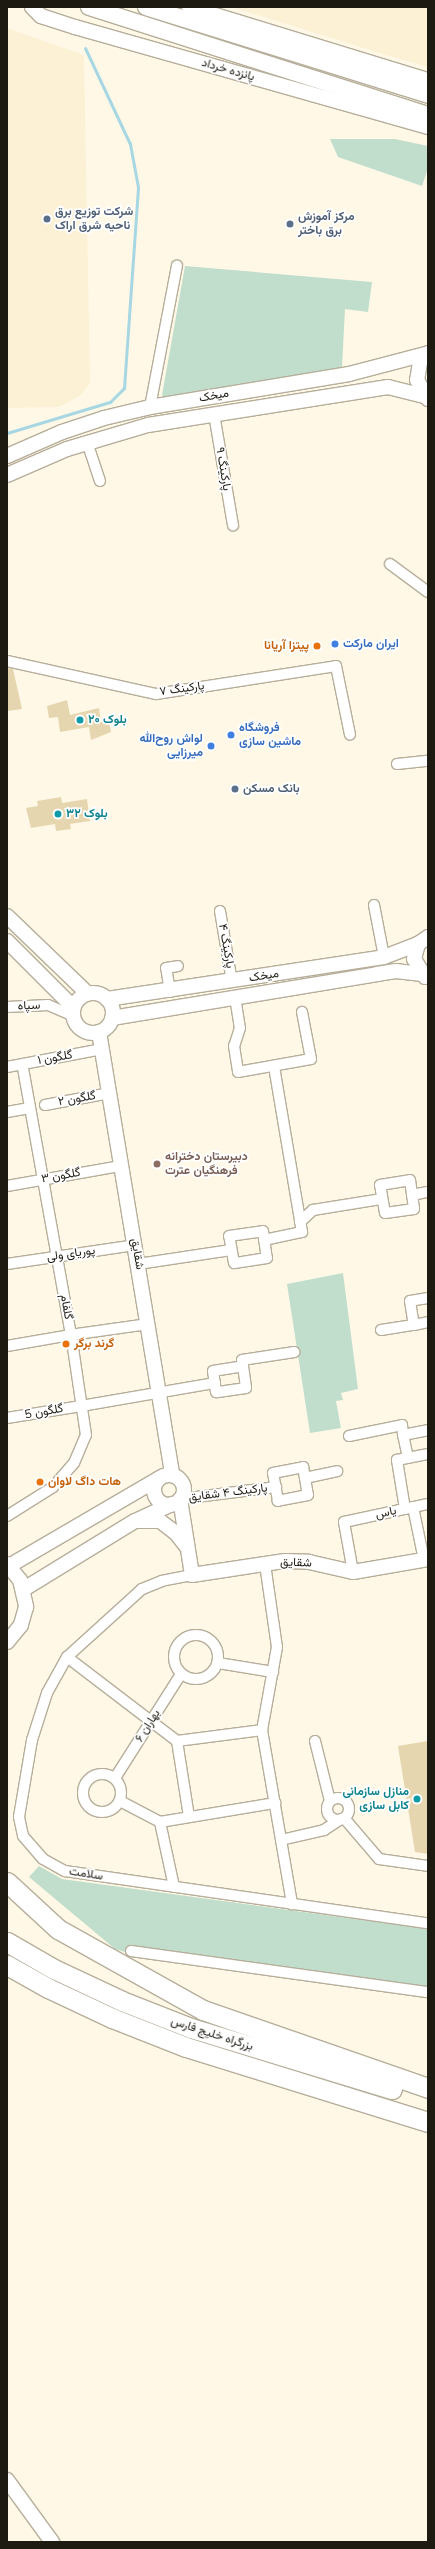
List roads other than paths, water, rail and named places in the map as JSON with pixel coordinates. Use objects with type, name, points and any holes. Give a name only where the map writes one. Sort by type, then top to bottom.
[{"type":"highway","points":[[7,1882],[58,1929],[204,2010],[428,2088]]},
{"type":"highway","name":"بزرگراه خلیج فارس","points":[[7,1942],[54,1969],[122,2002],[192,2028],[428,2100]]},
{"type":"highway","name":"بزرگراه خلیج فارس","points":[[7,1965],[90,2008],[186,2047],[428,2122]]},
{"type":"main road","points":[[146,7],[428,95]]},
{"type":"main road","name":"پانزده خرداد","points":[[91,8],[428,115]]},
{"type":"street","name":"پانزده خرداد","points":[[32,7],[41,16],[75,27],[428,127]]},
{"type":"street","points":[[189,7],[428,80]]},
{"type":"street","points":[[150,407],[177,266]]},
{"type":"street","points":[[427,353],[417,375],[427,397]]},
{"type":"street","name":"میخک","points":[[7,456],[62,432],[150,407],[349,374],[427,353]]},
{"type":"street","name":"میخک","points":[[7,476],[87,442],[148,425],[388,387],[427,397]]},
{"type":"street","name":"پارکینگ ۹","points":[[214,414],[233,525]]},
{"type":"street","points":[[87,442],[100,480]]},
{"type":"street","points":[[390,564],[428,592]]},
{"type":"street","name":"پارکینگ ۷","points":[[7,661],[156,694],[336,666],[350,735]]},
{"type":"street","points":[[397,764],[428,761]]},
{"type":"street","points":[[374,905],[384,957]]},
{"type":"street","name":"پارکینگ ۴","points":[[220,911],[232,982]]},
{"type":"street","points":[[7,916],[88,994],[98,994],[107,999],[112,1008],[112,1018],[107,1027],[99,1032],[92,1033],[79,1028],[73,1011],[7,941]]},
{"type":"street","points":[[423,941],[414,959],[424,976]]},
{"type":"street","name":"میخک","points":[[107,999],[170,992],[384,957],[423,941]]},
{"type":"street","points":[[170,992],[166,968],[178,966]]},
{"type":"street","name":"میخک","points":[[112,1018],[396,971],[424,976]]},
{"type":"street","points":[[232,982],[240,1028],[234,1046],[238,1072],[311,1060],[302,1012]]},
{"type":"street","points":[[73,1011],[88,994]]},
{"type":"street","name":"سپاه","points":[[7,1007],[48,1005],[73,1011]]},
{"type":"street","name":"شقایق","points":[[99,1032],[160,1394],[172,1475]]},
{"type":"street","name":"گلگون ۱","points":[[7,1067],[102,1050]]},
{"type":"street","name":"گلفام","points":[[7,1516],[53,1487],[74,1463],[86,1435],[84,1405],[74,1335],[57,1256],[22,1064]]},
{"type":"street","points":[[264,1240],[302,1232],[274,1066]]},
{"type":"street","name":"گلگون ۲","points":[[45,1105],[110,1093]]},
{"type":"street","points":[[7,1112],[30,1108]]},
{"type":"street","name":"گلگون ۳","points":[[7,1186],[116,1166]]},
{"type":"street","points":[[410,1180],[414,1209],[385,1213],[382,1199],[380,1185],[410,1180]]},
{"type":"street","points":[[412,1195],[428,1192]]},
{"type":"street","points":[[300,1222],[313,1210],[382,1199]]},
{"type":"street","points":[[263,1231],[264,1240],[267,1258],[234,1263],[229,1236],[263,1231]]},
{"type":"street","name":"پوریای ولی","points":[[7,1264],[135,1245]]},
{"type":"street","points":[[138,1264],[231,1250]]},
{"type":"street","points":[[414,1325],[410,1301],[428,1298]]},
{"type":"street","points":[[381,1330],[428,1322]]},
{"type":"street","points":[[7,1346],[148,1324]]},
{"type":"street","points":[[243,1366],[213,1370],[216,1392],[246,1388],[243,1366],[242,1360],[294,1352]]},
{"type":"street","name":"گلگون 5","points":[[7,1418],[160,1394],[215,1383]]},
{"type":"street","points":[[349,1436],[402,1425],[408,1458]]},
{"type":"street","points":[[403,1435],[428,1430]]},
{"type":"street","points":[[426,1560],[409,1508],[397,1460],[428,1454]]},
{"type":"street","points":[[303,1467],[305,1478],[308,1495],[278,1501],[273,1473],[303,1467]]},
{"type":"street","points":[[305,1478],[337,1471]]},
{"type":"street","points":[[7,1642],[16,1633],[24,1616],[24,1589],[8,1565],[158,1480],[172,1475],[183,1485],[176,1502],[192,1575]]},
{"type":"street","points":[[158,1480],[154,1488],[156,1497],[163,1503],[176,1502]]},
{"type":"street","name":"پارکینگ ۴ شقایق","points":[[176,1502],[276,1487]]},
{"type":"street","points":[[24,1589],[134,1521],[176,1502]]},
{"type":"street","name":"یاس","points":[[353,1572],[344,1522],[428,1504]]},
{"type":"street","points":[[134,1521],[160,1521],[176,1533],[186,1546]]},
{"type":"street","name":"شقایق","points":[[192,1575],[265,1564],[309,1562],[353,1572],[426,1560]]},
{"type":"street","points":[[265,1564],[277,1646],[262,1730],[292,1904]]},
{"type":"street","name":"سلامت","points":[[192,1575],[162,1581],[142,1589],[67,1657],[47,1693],[32,1740],[20,1818],[23,1836],[43,1859],[65,1871],[428,1923]]},
{"type":"street","points":[[201,1635],[214,1642],[218,1663],[215,1670],[203,1678],[188,1678],[176,1668],[174,1654],[180,1641],[186,1636],[201,1635]]},
{"type":"street","points":[[67,1657],[177,1741],[189,1817]]},
{"type":"street","points":[[218,1663],[273,1672]]},
{"type":"street","name":"بهاران ۶","points":[[115,1778],[182,1674]]},
{"type":"street","points":[[177,1741],[262,1730]]},
{"type":"street","points":[[315,1741],[330,1801],[329,1815],[343,1819],[379,1860],[428,1866]]},
{"type":"street","points":[[104,1773],[115,1778],[122,1789],[120,1801],[111,1810],[98,1812],[84,1799],[84,1786],[92,1776],[104,1773]]},
{"type":"street","points":[[281,1840],[324,1830],[343,1819],[349,1812],[346,1801],[340,1798],[330,1801]]},
{"type":"street","points":[[120,1801],[160,1822],[274,1803]]},
{"type":"street","points":[[160,1822],[174,1887]]},
{"type":"street","points":[[131,1951],[428,1992]]},
{"type":"street","points":[[7,2480],[52,2542]]},
{"type":"waterway","points":[[7,433],[110,402],[124,388],[138,187],[130,144],[85,48]]},
{"type":"place","name":"شرکت توزیع برق ناحیه شرق اراک","points":[[47,219]]},
{"type":"place","name":"مرکز آموزش برق باختر","points":[[290,224]]},
{"type":"place","name":"ایران مارکت","points":[[335,644]]},
{"type":"place","name":"پیتزا آریانا","points":[[317,646]]},
{"type":"place","name":"بلوک ۲۰","points":[[80,720]]},
{"type":"place","name":"فروشگاه ماشین سازی","points":[[231,735]]},
{"type":"place","name":"لواش روح‌الله میرزایی","points":[[211,746]]},
{"type":"place","name":"بانک مسکن","points":[[235,789]]},
{"type":"place","name":"بلوک ۳۲","points":[[58,814]]},
{"type":"place","name":"دبیرستان دخترانه فرهنگیان عترت","points":[[157,1164]]},
{"type":"place","name":"گرند برگر","points":[[66,1344]]},
{"type":"place","name":"هات داگ لاوان","points":[[40,1482]]},
{"type":"place","name":"منازل سازمانی کابل سازی","points":[[417,1799]]}]
